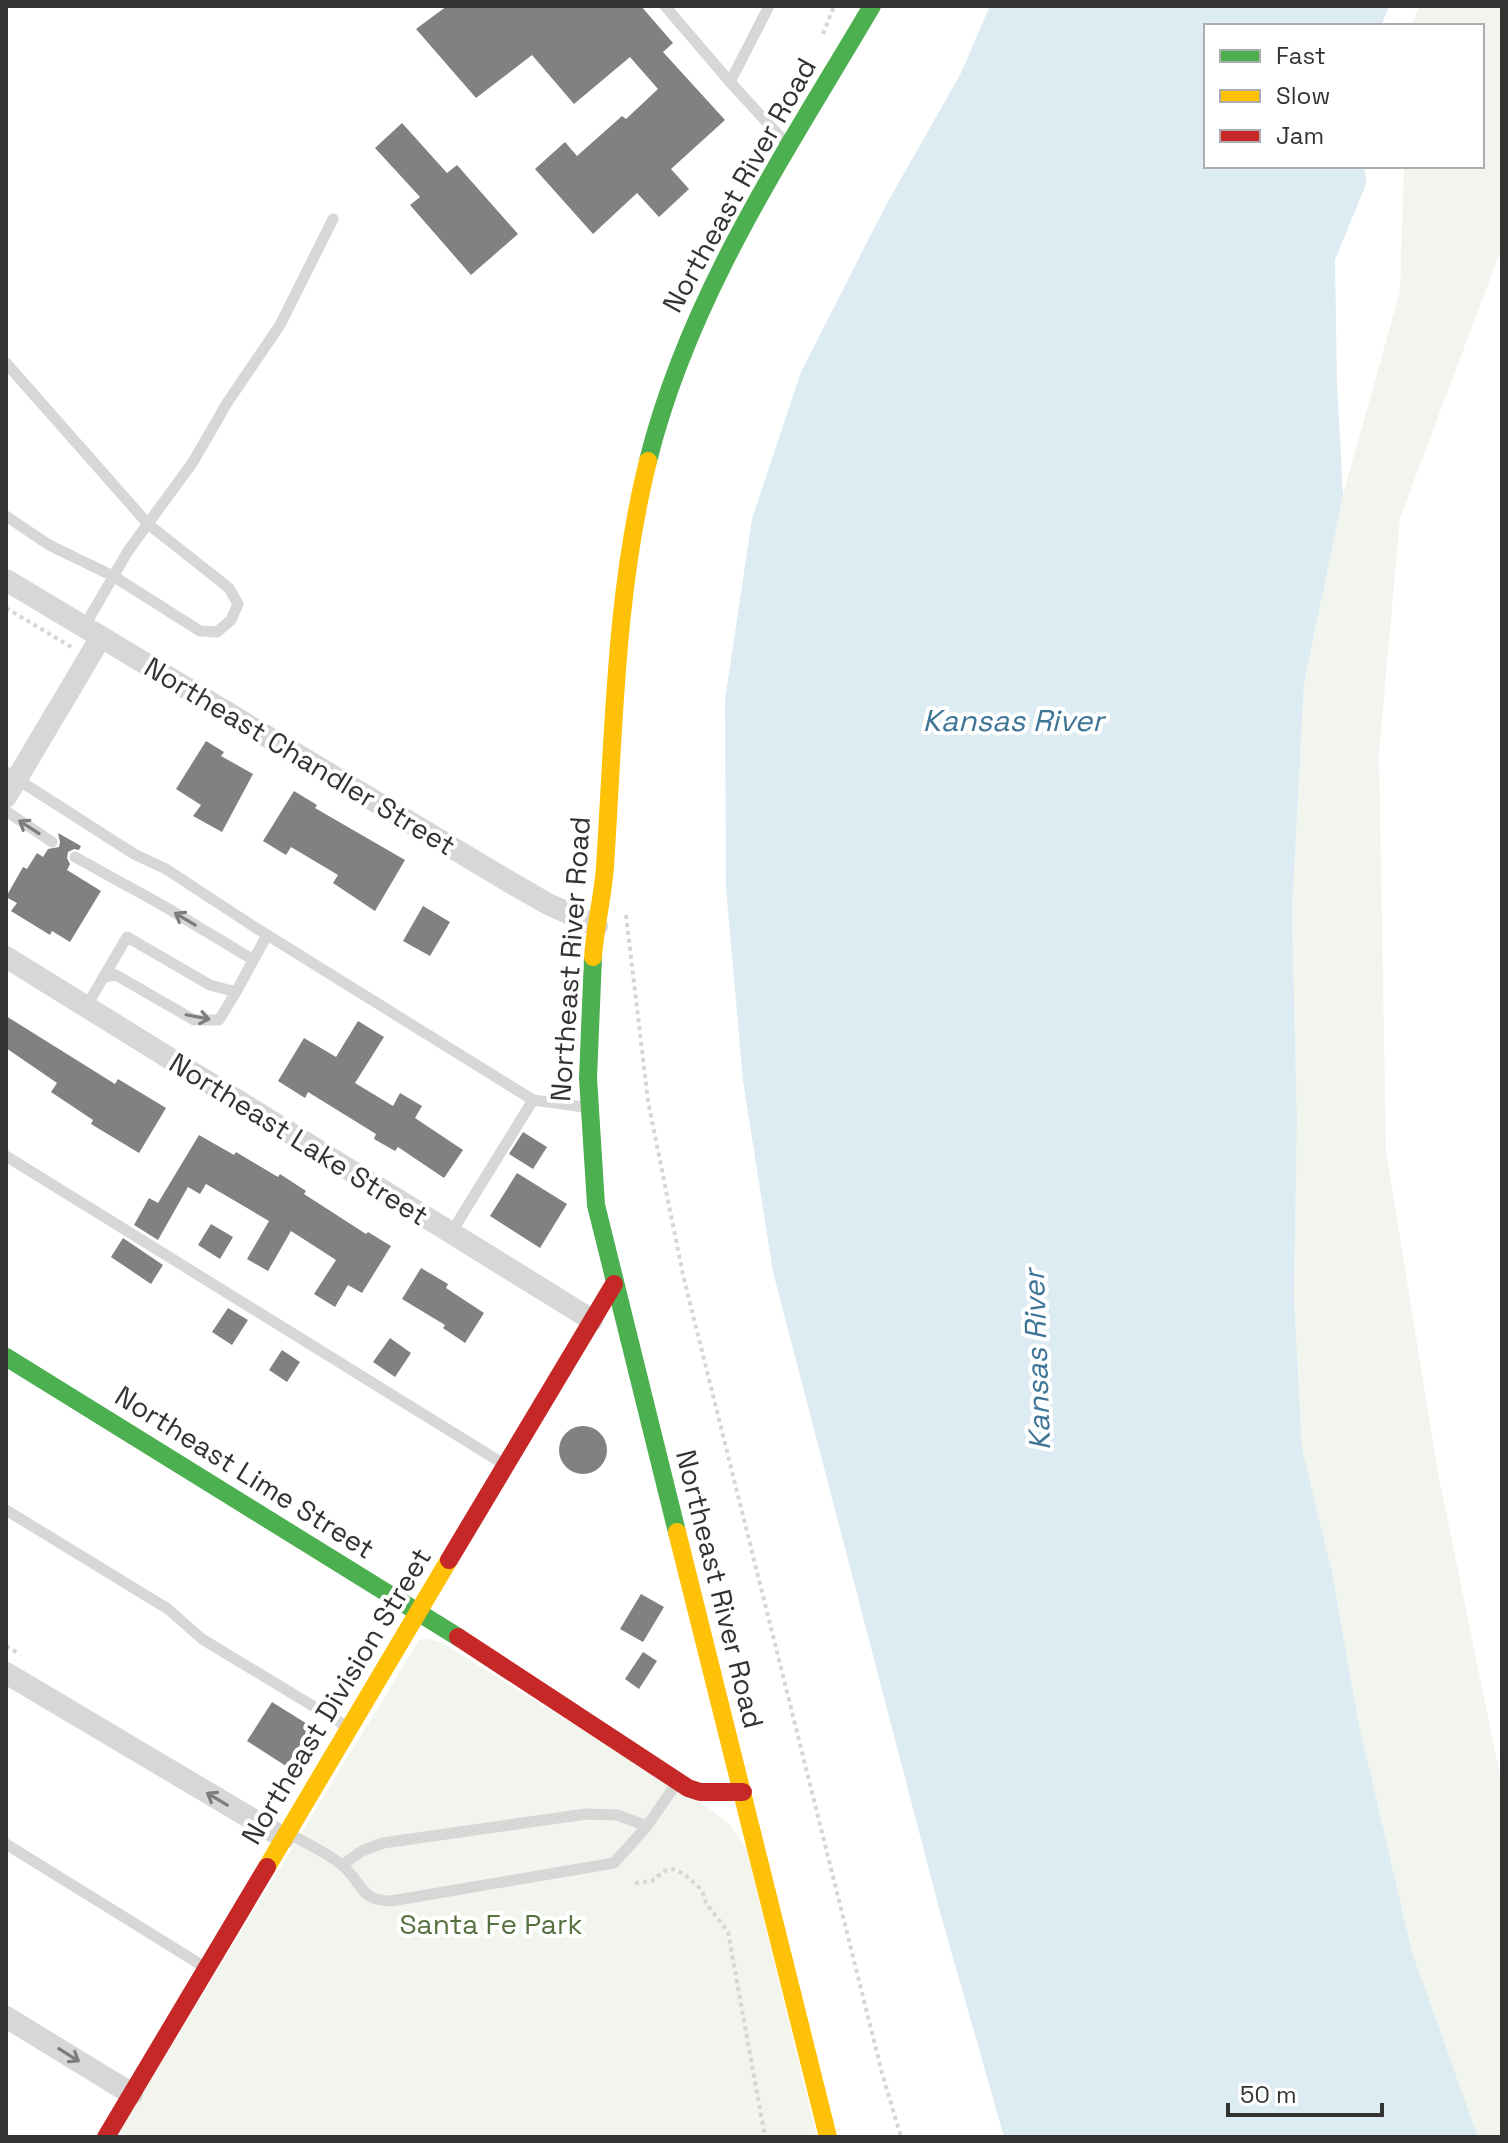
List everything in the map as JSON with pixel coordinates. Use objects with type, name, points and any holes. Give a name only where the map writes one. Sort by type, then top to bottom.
[{"type":"street","name":"Northeast River Road","points":[[828,2137],[596,1205],[590,1163],[588,1042],[631,533],[663,406],[699,310],[722,262],[872,6]]},
{"type":"street","name":"Northeast Chandler Street","points":[[6,580],[513,884],[597,926]]},
{"type":"street","points":[[10,782],[92,632]]},
{"type":"street","name":"Northeast Lake Street","points":[[6,957],[592,1320]]},
{"type":"street","name":"Northeast Division Street","points":[[106,2137],[614,1284]]},
{"type":"street","name":"Northeast Lime Street","points":[[6,1357],[418,1613],[677,1781],[700,1792],[743,1792]]},
{"type":"street","points":[[6,1673],[286,1835]]},
{"type":"street","points":[[6,2017],[132,2094]]},
{"type":"lane","points":[[665,6],[789,146]]},
{"type":"lane","points":[[730,82],[769,6]]},
{"type":"lane","points":[[92,632],[113,576],[193,462],[227,403],[280,325],[333,219]]},
{"type":"lane","points":[[6,363],[148,524],[229,588],[238,604],[231,620],[217,632],[200,631],[113,576],[49,545],[6,516]]},
{"type":"lane","points":[[10,782],[134,854],[166,869],[533,1100],[588,1107]]},
{"type":"lane","points":[[6,811],[52,842]]},
{"type":"lane","points":[[75,857],[252,959]]},
{"type":"lane","points":[[104,977],[116,975],[194,1020],[219,1020],[267,935]]},
{"type":"lane","points":[[86,1007],[127,937],[210,985],[236,992]]},
{"type":"lane","points":[[451,1233],[533,1100]]},
{"type":"lane","points":[[6,1156],[506,1465]]},
{"type":"lane","points":[[6,1510],[168,1609],[202,1639],[349,1728]]},
{"type":"lane","points":[[286,1835],[342,1865],[370,1897],[391,1901],[614,1863],[647,1826],[677,1781]]},
{"type":"lane","points":[[342,1865],[362,1851],[383,1843],[586,1814],[617,1815],[647,1826]]},
{"type":"lane","points":[[6,1844],[207,1968]]},
{"type":"path","points":[[626,914],[648,1101],[683,1275],[901,2137]]},
{"type":"path","points":[[635,1883],[652,1881],[664,1871],[673,1869],[684,1874],[702,1890],[706,1903],[728,1932],[765,2137]]},
{"type":"green space","points":[[1419,6],[1502,6],[1502,247],[1400,518],[1379,753],[1386,1151],[1438,1473],[1502,1785],[1502,2137],[1478,2137],[1412,1952],[1358,1720],[1333,1577],[1302,1449],[1294,1296],[1297,1121],[1292,912],[1304,684],[1343,495],[1400,291],[1404,168],[1484,168],[1484,24],[1412,24]]},
{"type":"green space","name":"Santa Fe Park","points":[[419,1640],[442,1643],[710,1809],[730,1825],[747,1850],[817,2137],[116,2137]]},
{"type":"water","name":"Kansas River","points":[[990,6],[1389,6],[1382,24],[1204,24],[1204,168],[1364,168],[1367,182],[1335,260],[1343,495],[1304,684],[1292,912],[1297,1121],[1294,1296],[1302,1448],[1333,1577],[1358,1720],[1412,1952],[1478,2137],[1004,2137],[940,1912],[773,1272],[743,1081],[726,888],[725,700],[752,519],[801,372],[886,205],[960,75]]},
{"type":"building","points":[[447,6],[641,6],[673,43],[663,52],[725,120],[671,169],[689,189],[659,217],[637,193],[593,234],[535,169],[565,142],[577,156],[622,116],[626,119],[658,89],[630,57],[574,104],[532,55],[476,98],[416,29]]},
{"type":"building","points":[[402,123],[447,173],[457,165],[518,234],[471,275],[410,205],[420,197],[375,148]]},
{"type":"building","points":[[206,741],[224,752],[221,756],[253,774],[222,832],[193,816],[201,805],[176,789]]},
{"type":"building","points":[[294,791],[317,805],[315,808],[405,860],[375,911],[333,883],[338,875],[291,847],[286,855],[263,841]]},
{"type":"building","points":[[58,833],[81,846],[79,850],[68,852],[70,864],[67,870],[101,891],[70,942],[52,931],[50,935],[11,911],[17,903],[6,897],[23,867],[27,869],[37,853],[43,857],[48,849],[59,847]]},
{"type":"building","points":[[423,906],[450,922],[430,956],[403,941]]},
{"type":"building","points":[[6,1016],[115,1084],[118,1079],[166,1108],[139,1153],[91,1124],[93,1120],[51,1092],[57,1083],[6,1048]]},
{"type":"building","points":[[358,1021],[384,1037],[355,1083],[393,1106],[400,1093],[422,1106],[415,1118],[463,1150],[444,1178],[398,1147],[395,1151],[374,1139],[376,1134],[308,1092],[305,1098],[278,1081],[304,1038],[336,1057]]},
{"type":"building","points":[[523,1132],[547,1147],[533,1169],[509,1154]]},
{"type":"building","points":[[199,1135],[278,1177],[280,1174],[306,1191],[304,1194],[366,1234],[368,1232],[391,1246],[362,1293],[348,1285],[335,1307],[314,1294],[336,1260],[291,1231],[268,1271],[247,1259],[269,1221],[206,1184],[200,1194],[188,1187],[158,1240],[134,1225],[149,1198],[158,1203]]},
{"type":"building","points":[[517,1173],[567,1204],[540,1248],[490,1216]]},
{"type":"building","points":[[211,1224],[233,1237],[220,1259],[198,1245]]},
{"type":"building","points":[[123,1238],[163,1265],[151,1284],[111,1257]]},
{"type":"building","points":[[421,1268],[448,1284],[446,1288],[484,1313],[465,1343],[443,1328],[445,1325],[402,1299]]},
{"type":"building","points":[[228,1308],[248,1320],[232,1345],[212,1332]]},
{"type":"building","points":[[390,1338],[411,1353],[395,1377],[373,1362]]},
{"type":"building","points":[[282,1350],[300,1362],[287,1382],[269,1370]]},
{"type":"building","points":[[583,1426],[600,1433],[607,1450],[600,1467],[583,1474],[566,1467],[559,1450],[566,1433]]},
{"type":"building","points":[[641,1594],[664,1607],[643,1642],[620,1629]]},
{"type":"building","points":[[643,1652],[657,1661],[639,1689],[625,1679]]},
{"type":"building","points":[[272,1702],[312,1727],[286,1766],[247,1741]]},
{"type":"traffic: fast","points":[[648,461],[688,340],[714,283],[774,170],[872,6]]},
{"type":"traffic: fast","points":[[593,957],[588,1078],[596,1205],[677,1532]]},
{"type":"traffic: fast","points":[[6,1357],[458,1637]]},
{"type":"traffic: slow","points":[[593,957],[605,866],[622,612],[648,461]]},
{"type":"traffic: slow","points":[[677,1532],[828,2137]]},
{"type":"traffic: slow","points":[[267,1867],[449,1560]]},
{"type":"traffic: jam","points":[[449,1560],[614,1284]]},
{"type":"traffic: jam","points":[[458,1637],[688,1788],[700,1792],[743,1792]]},
{"type":"traffic: jam","points":[[106,2137],[267,1867]]}]
